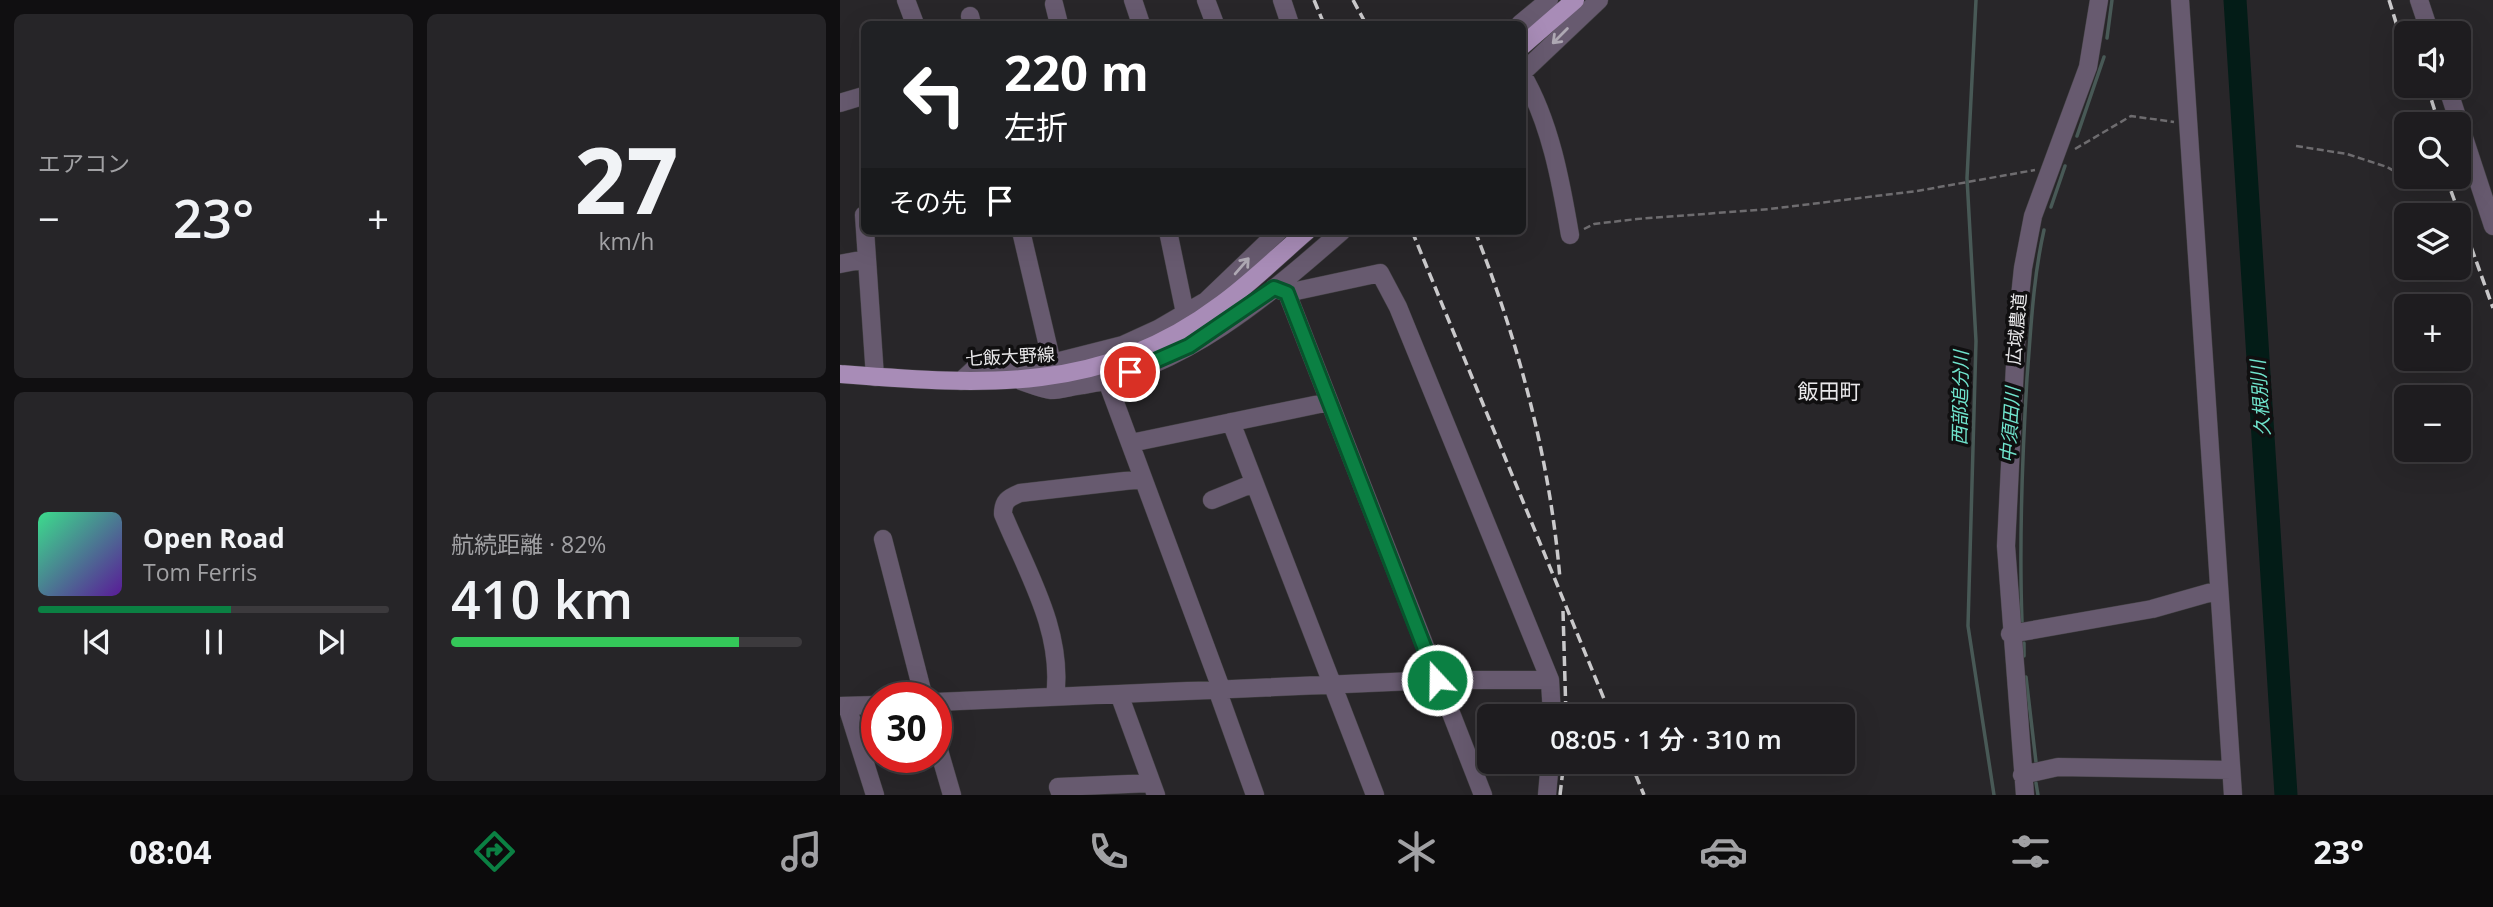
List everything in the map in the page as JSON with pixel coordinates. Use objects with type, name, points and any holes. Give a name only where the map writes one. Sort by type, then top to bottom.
[{"type":"main road","points":[[1526,43],[1575,0]]},
{"type":"main road","name":"七飯大野線","points":[[840,374],[961,381],[1021,381],[1064,376],[1103,366],[1166,340],[1222,304],[1302,235]]},
{"type":"street","points":[[906,0],[914,21]]},
{"type":"street","points":[[1133,0],[1140,21]]},
{"type":"street","points":[[1206,0],[1214,21]]},
{"type":"street","points":[[1282,0],[1289,21]]},
{"type":"street","points":[[1524,21],[1549,0]]},
{"type":"street","points":[[1526,70],[1599,0]]},
{"type":"street","name":"広域農道","points":[[2025,795],[2010,634],[2007,482],[2017,325],[2023,268],[2033,216],[2051,161],[2088,67],[2099,0]]},
{"type":"street","points":[[2180,0],[2233,795]]},
{"type":"street","points":[[2419,0],[2426,21]]},
{"type":"street","points":[[1054,4],[1058,21]]},
{"type":"street","points":[[1526,81],[1541,115],[1563,195],[1570,235]]},
{"type":"street","points":[[840,103],[861,97]]},
{"type":"street","points":[[2451,98],[2493,226]]},
{"type":"street","points":[[865,235],[875,377]]},
{"type":"street","points":[[1022,235],[1052,363]]},
{"type":"street","points":[[1169,235],[1185,313]]},
{"type":"street","points":[[961,381],[974,369],[1052,363],[1123,345],[1185,313],[1228,283],[1247,259],[1274,235]]},
{"type":"street","points":[[1021,381],[1051,390],[1107,381],[1154,364],[1281,291],[1338,235]]},
{"type":"street","points":[[840,264],[866,260]]},
{"type":"street","points":[[1281,291],[1380,273],[1398,307],[1550,680],[1551,704]]},
{"type":"street","points":[[1281,291],[1329,402],[1483,795]]},
{"type":"street","points":[[1107,381],[1255,795]]},
{"type":"street","points":[[1131,443],[1329,402]]},
{"type":"street","points":[[1231,422],[1375,795]]},
{"type":"street","points":[[1055,696],[1058,677],[1055,639],[1003,514],[1003,504],[1008,498],[1020,493],[1142,479]]},
{"type":"street","points":[[1212,500],[1254,483]]},
{"type":"street","points":[[883,539],[920,682]]},
{"type":"street","points":[[2010,634],[2152,609],[2220,590]]},
{"type":"street","points":[[952,701],[1437,680],[1550,680]]},
{"type":"street","points":[[1061,795],[1058,787],[1154,789],[1119,694]]},
{"type":"street","points":[[861,705],[843,706],[875,795]]},
{"type":"street","points":[[2022,775],[2059,767],[2231,771]]},
{"type":"street","points":[[946,773],[953,795]]},
{"type":"street","points":[[1548,795],[1549,774]]},
{"type":"path","points":[[2074,150],[2131,116],[2188,124]]},
{"type":"path","points":[[2296,146],[2347,154],[2394,171]]},
{"type":"path","points":[[1570,235],[1594,224],[1770,209],[1917,191],[2036,170],[2051,161]]},
{"type":"waterway","name":"西部追分川","points":[[1976,0],[1967,178],[1976,341],[1968,626],[1994,795]]},
{"type":"waterway","name":"中須田川","points":[[2107,38],[2112,0]]},
{"type":"waterway","name":"久根別川","points":[[2235,0],[2286,795]]},
{"type":"waterway","name":"中須田川","points":[[2077,136],[2104,57]]},
{"type":"waterway","name":"中須田川","points":[[2051,207],[2065,166]]},
{"type":"waterway","name":"中須田川","points":[[2022,622],[2021,530],[2025,409],[2033,304],[2044,230]]},
{"type":"waterway","name":"中須田川","points":[[2024,643],[2024,656]]},
{"type":"waterway","name":"中須田川","points":[[2026,677],[2036,762]]},
{"type":"waterway","name":"中須田川","points":[[2036,783],[2038,795]]},
{"type":"railway","points":[[1314,0],[1323,21]]},
{"type":"railway","points":[[1353,0],[1364,21]]},
{"type":"railway","points":[[2389,0],[2395,21]]},
{"type":"railway","points":[[2431,98],[2435,112]]},
{"type":"railway","points":[[2450,189],[2493,308]]},
{"type":"railway","points":[[1414,235],[1606,704]]},
{"type":"railway","points":[[1477,235],[1519,359],[1530,402],[1549,490],[1560,579]]},
{"type":"railway","points":[[1563,611],[1566,704]]},
{"type":"railway","points":[[1560,795],[1562,774]]},
{"type":"railway","points":[[1635,774],[1644,795]]},
{"type":"district","name":"飯田町","points":[[1829,392]]},
{"type":"route","points":[[1130,372],[1154,364],[1189,346],[1274,288],[1287,293],[1437,680]]}]
